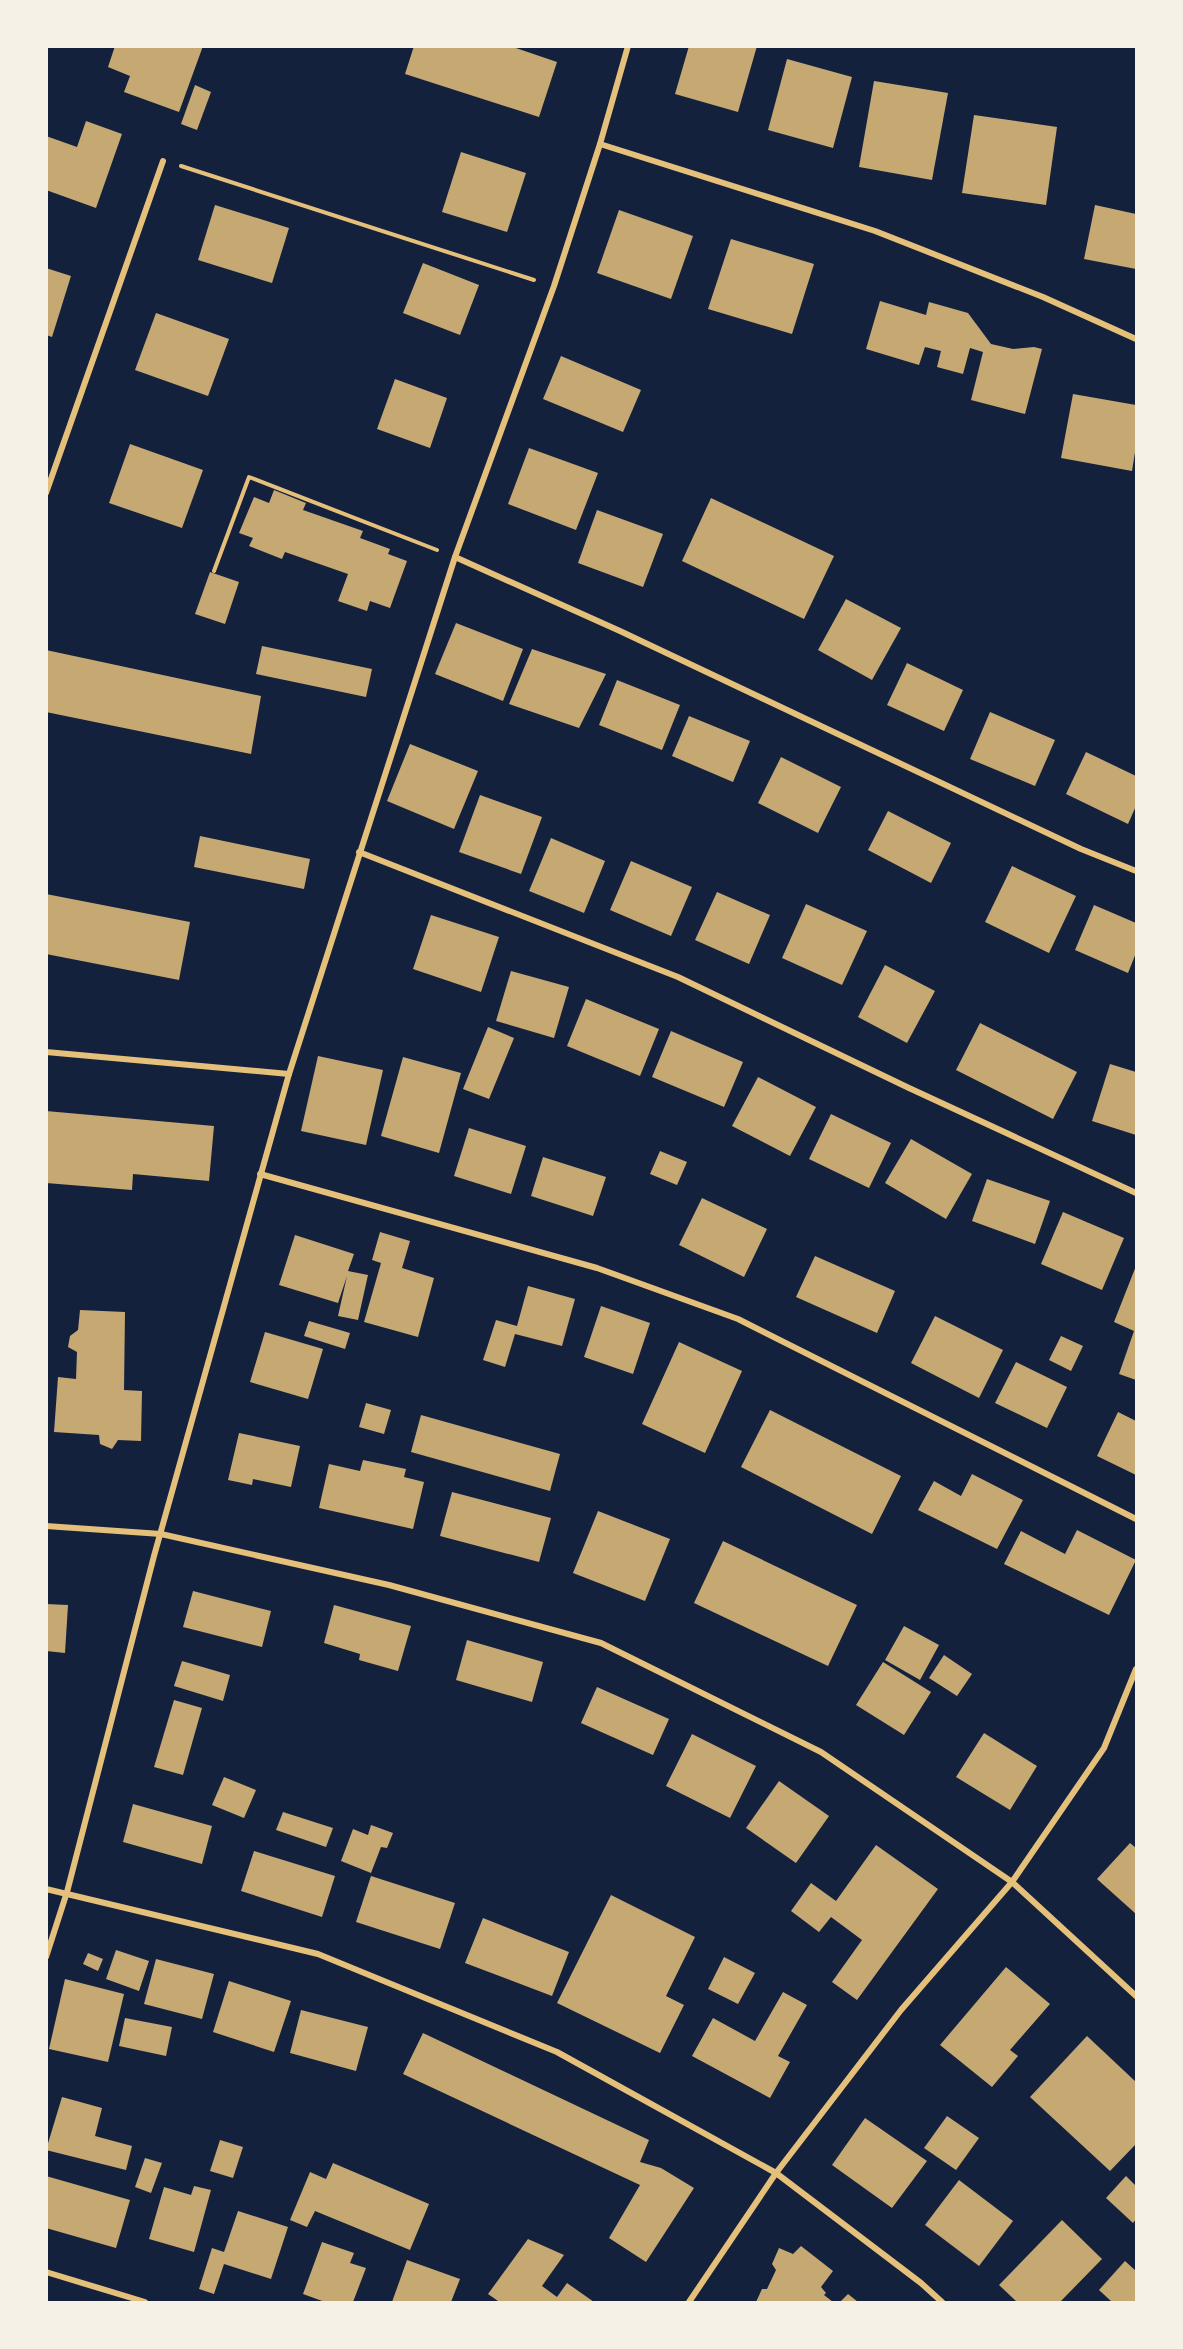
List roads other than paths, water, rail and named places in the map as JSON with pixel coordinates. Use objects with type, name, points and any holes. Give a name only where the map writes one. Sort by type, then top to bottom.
[{"type":"street","points":[[46,1957],[67,1892],[160,1534],[289,1074],[455,557],[554,286],[600,144],[628,46]]},
{"type":"street","points":[[600,144],[875,231],[1043,297],[1137,339]]},
{"type":"street","points":[[46,493],[163,160]]},
{"type":"street","points":[[455,557],[630,636],[1081,849],[1137,872]]},
{"type":"street","points":[[359,852],[678,977],[909,1088],[1137,1193]]},
{"type":"street","points":[[46,1052],[289,1074]]},
{"type":"street","points":[[260,1174],[597,1268],[738,1319],[1137,1519]]},
{"type":"street","points":[[46,1526],[160,1534],[389,1585],[601,1643],[821,1752],[1012,1882],[1137,1996]]},
{"type":"street","points":[[689,2302],[776,2173],[901,2010],[1012,1882],[1104,1748],[1137,1669]]},
{"type":"street","points":[[46,1889],[67,1892],[318,1954],[556,2052],[776,2173],[921,2283],[942,2302]]},
{"type":"street","points":[[46,2272],[145,2302]]}]
